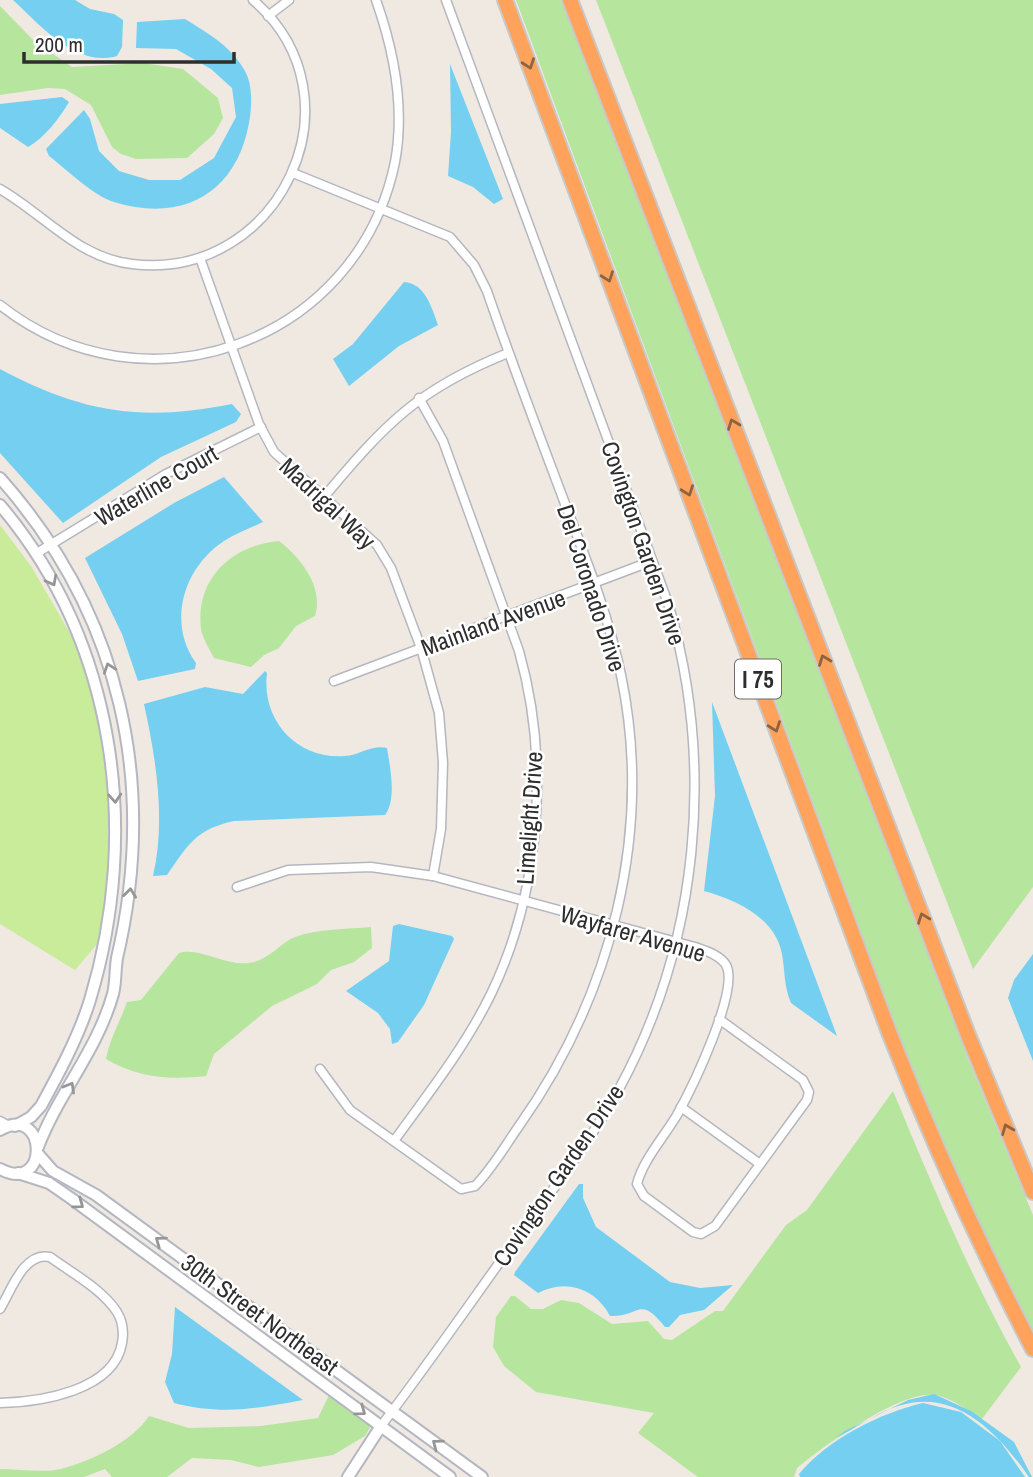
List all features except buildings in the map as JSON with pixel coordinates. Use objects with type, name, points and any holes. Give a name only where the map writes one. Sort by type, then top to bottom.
[{"type":"highway","name":"I 75","points":[[505,0],[889,1032],[933,1144],[974,1235],[1033,1349]]},
{"type":"highway","points":[[570,0],[968,1035],[1033,1192]]},
{"type":"street","points":[[0,189],[91,253],[130,264],[156,266],[200,258],[223,249],[258,225],[283,192],[293,173],[304,135],[305,103],[291,52],[268,16],[253,0]]},
{"type":"street","points":[[268,16],[289,0]]},
{"type":"street","points":[[0,305],[61,341],[105,355],[160,360],[197,356],[233,346],[264,333],[318,296],[355,254],[380,209],[395,160],[398,94],[376,0]]},
{"type":"street","name":"Covington Garden Drive","points":[[348,1477],[607,1108],[642,1040],[675,942],[685,901],[693,837],[693,736],[676,631],[446,0]]},
{"type":"street","name":"Del Coronado Drive","points":[[293,173],[435,229],[464,250],[487,290],[595,584],[621,676],[632,763],[630,832],[614,926],[589,1005],[559,1065],[475,1186],[461,1189],[350,1110],[320,1069]]},
{"type":"street","name":"Madrigal Way","points":[[200,258],[261,427],[274,452],[377,545],[391,568],[421,648],[439,713],[443,763],[441,829],[433,876]]},
{"type":"street","points":[[324,497],[393,418],[419,398],[470,368],[508,353]]},
{"type":"street","name":"Limelight Drive","points":[[394,1141],[446,1070],[481,1012],[508,956],[531,859],[537,775],[528,683],[507,616],[443,441],[419,398]]},
{"type":"street","name":"Waterline Court","points":[[37,553],[166,474],[261,427]]},
{"type":"street","points":[[0,478],[51,544],[92,620],[118,695],[131,759],[135,847],[127,920],[117,959],[113,995],[90,1049],[29,1168],[0,1180]]},
{"type":"street","points":[[0,505],[37,553],[83,648],[98,691],[113,766],[116,844],[104,936],[90,1003],[41,1106],[31,1116],[6,1126]]},
{"type":"street","name":"Mainland Avenue","points":[[334,681],[652,561]]},
{"type":"street","name":"Wayfarer Avenue","points":[[237,887],[288,870],[371,867],[433,876],[706,951],[726,964],[730,985],[719,1019],[681,1107],[637,1184],[644,1196],[693,1232],[701,1234],[710,1231],[807,1100],[808,1087],[803,1080],[719,1019]]},
{"type":"street","points":[[681,1107],[760,1164]]},
{"type":"street","name":"30th Street Northeast","points":[[6,1126],[29,1130],[38,1150],[53,1171],[96,1195],[482,1477]]},
{"type":"street","name":"30th Street Northeast","points":[[0,1169],[49,1183],[450,1477]]},
{"type":"street","points":[[0,1309],[28,1263],[43,1255],[50,1257],[110,1303],[118,1315],[124,1336],[121,1350],[112,1366],[90,1382],[43,1398],[0,1403]]},
{"type":"green space","points":[[516,0],[561,0],[968,1059],[1033,1215],[1033,1331],[960,1184],[911,1067]]},
{"type":"green space","points":[[596,0],[1033,0],[1033,887],[973,969]]},
{"type":"green space","points":[[0,6],[34,41],[72,67],[143,63],[183,69],[218,98],[223,118],[214,134],[187,158],[136,159],[121,154],[112,147],[91,105],[65,89],[48,88],[0,95]]},
{"type":"green space","points":[[0,525],[31,566],[90,668],[114,777],[114,868],[104,936],[75,970],[0,924]]},
{"type":"green space","points":[[279,541],[309,574],[316,594],[315,616],[296,626],[279,648],[264,655],[251,667],[214,658],[201,629],[204,595],[211,580],[232,557],[246,549]]},
{"type":"green space","points":[[371,927],[372,948],[354,962],[331,970],[317,984],[272,1006],[214,1054],[206,1076],[179,1078],[142,1074],[106,1059],[127,1002],[141,1000],[179,953],[196,952],[235,963],[254,962],[271,954],[290,939],[304,934]]},
{"type":"green space","points":[[893,1091],[969,1265],[1021,1367],[982,1419],[946,1398],[934,1395],[919,1396],[882,1411],[843,1434],[797,1468],[794,1477],[698,1477],[638,1433],[654,1413],[536,1392],[504,1366],[493,1347],[496,1317],[511,1296],[515,1296],[531,1309],[543,1309],[561,1300],[579,1303],[612,1324],[648,1321],[664,1339],[672,1340],[715,1311],[723,1311],[786,1225],[807,1210]]},
{"type":"green space","points":[[330,1393],[372,1424],[365,1436],[333,1455],[259,1467],[231,1460],[192,1458],[167,1477],[112,1477],[105,1469],[84,1477],[0,1477],[0,1469],[54,1470],[85,1461],[122,1442],[149,1416],[189,1428],[261,1426],[318,1418]]},
{"type":"water","points":[[13,0],[75,0],[90,9],[114,14],[123,20],[122,47],[117,56],[102,58],[73,50],[47,32]]},
{"type":"water","points":[[185,19],[226,48],[248,77],[251,111],[242,148],[219,185],[202,197],[183,205],[139,208],[106,199],[49,156],[46,149],[84,110],[90,119],[99,151],[119,171],[149,180],[180,180],[214,158],[236,117],[232,88],[211,69],[176,49],[136,48],[137,22]]},
{"type":"water","points":[[450,64],[503,199],[494,204],[473,187],[448,176],[451,132]]},
{"type":"water","points":[[62,97],[69,102],[61,115],[46,133],[28,147],[0,128],[0,104]]},
{"type":"water","points":[[404,282],[411,283],[422,292],[438,325],[399,346],[349,386],[333,359],[353,344]]},
{"type":"water","points":[[0,369],[58,396],[113,410],[169,412],[232,404],[241,414],[236,422],[161,457],[63,523],[0,453]]},
{"type":"water","points":[[224,477],[263,522],[238,533],[210,552],[189,581],[181,614],[182,631],[196,663],[195,669],[138,681],[122,634],[85,558],[174,503]]},
{"type":"water","points":[[265,671],[270,706],[276,721],[298,744],[328,756],[345,756],[377,747],[387,748],[392,792],[389,808],[385,815],[234,821],[221,824],[194,840],[167,875],[153,876],[159,833],[158,790],[144,704],[205,687],[243,694]]},
{"type":"water","points":[[712,702],[837,1036],[791,1003],[778,941],[763,920],[729,899],[704,891],[715,796]]},
{"type":"water","points":[[399,924],[452,936],[454,939],[424,1005],[398,1042],[392,1044],[390,1029],[378,1013],[346,991],[389,961],[393,926]]},
{"type":"water","points":[[1033,954],[1033,1061],[1008,998],[1014,980]]},
{"type":"water","points":[[579,1184],[583,1184],[583,1198],[596,1227],[670,1282],[700,1288],[733,1285],[704,1310],[680,1315],[669,1327],[665,1327],[650,1311],[644,1309],[610,1316],[597,1299],[579,1289],[559,1286],[538,1293],[514,1275],[515,1272]]},
{"type":"water","points":[[175,1307],[303,1400],[223,1410],[174,1403],[165,1382],[172,1354]]},
{"type":"water","points":[[934,1394],[971,1411],[1014,1442],[1032,1477],[1029,1477],[990,1431],[957,1409],[939,1403],[919,1402],[891,1408],[908,1400]]},
{"type":"water","points":[[923,1403],[961,1412],[1000,1441],[1025,1477],[800,1477],[799,1474],[811,1461],[856,1429],[890,1413]]},
{"type":"water","points":[[869,1419],[844,1434],[836,1438],[845,1431]]}]
